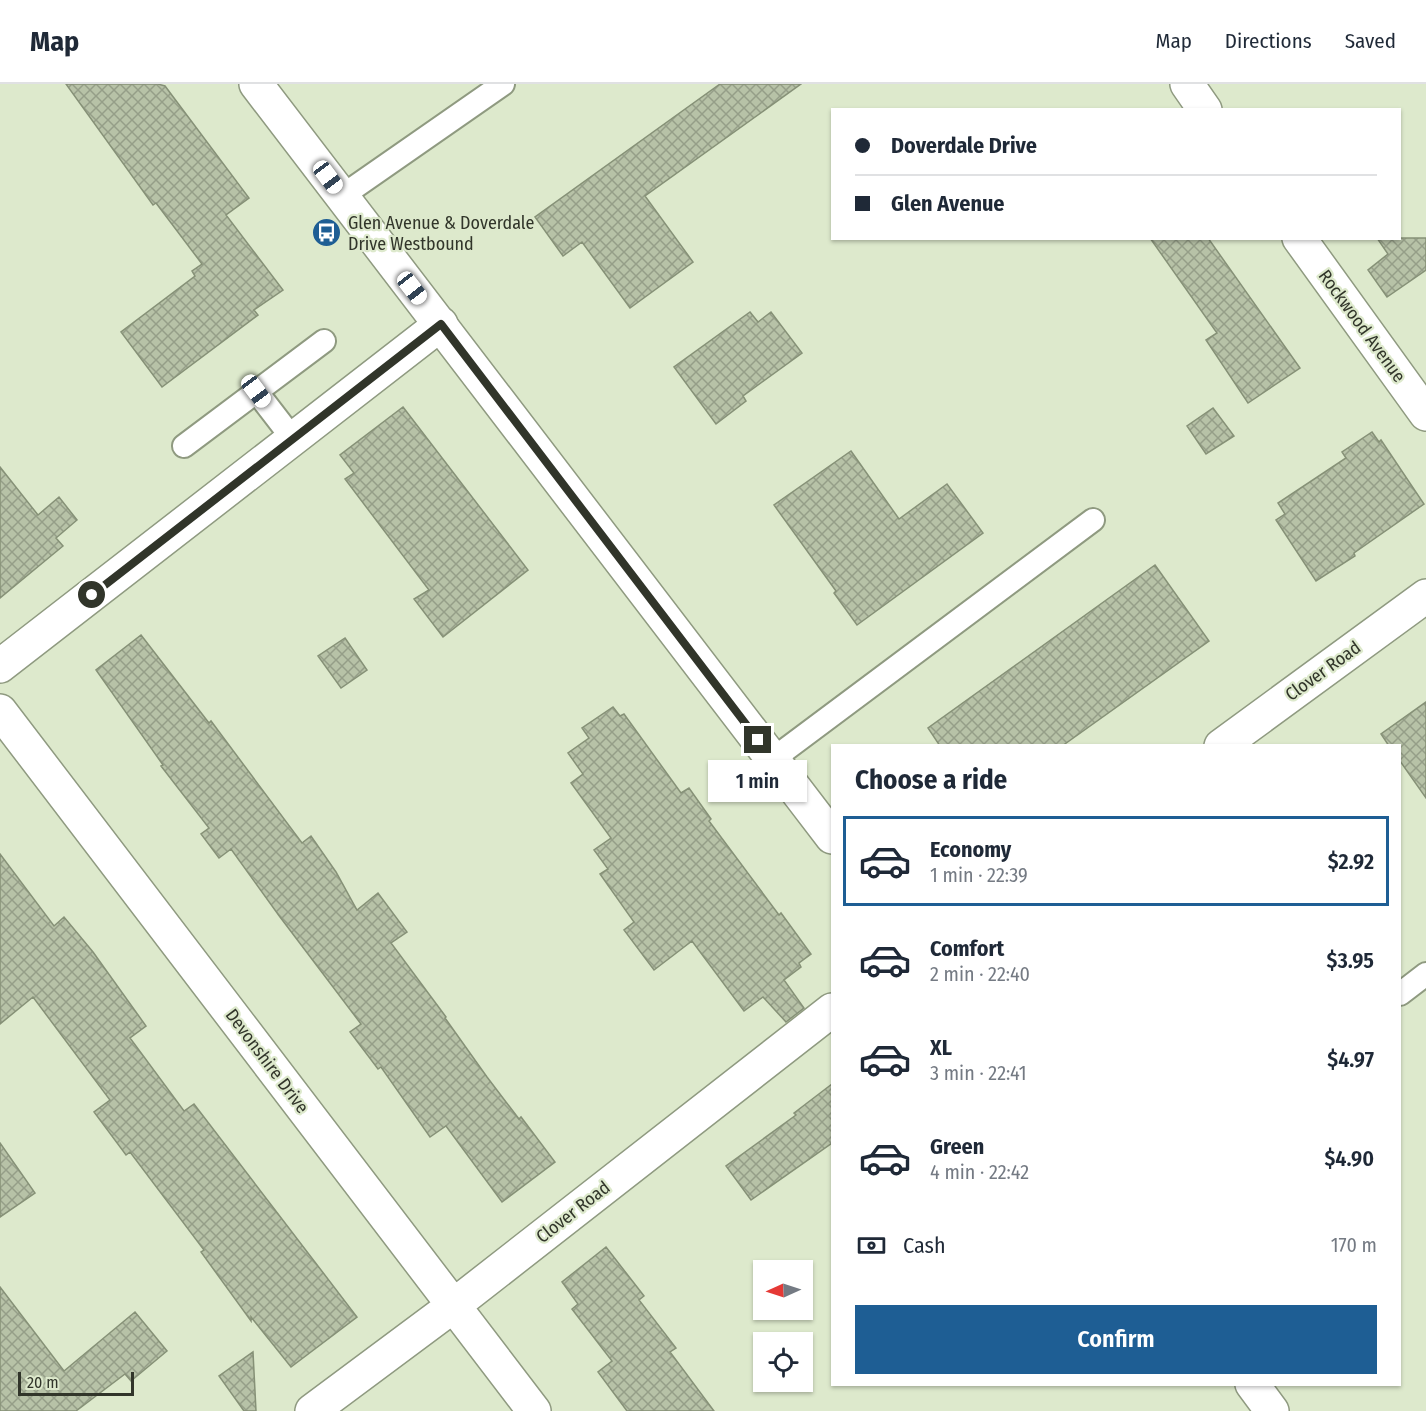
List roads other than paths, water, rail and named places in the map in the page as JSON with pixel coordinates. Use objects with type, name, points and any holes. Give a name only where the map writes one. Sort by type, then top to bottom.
[{"type":"street","points":[[256,84],[831,836]]},
{"type":"street","points":[[1187,84],[1204,108]]},
{"type":"street","name":"Rockwood Avenue","points":[[1300,240],[1426,414]]},
{"type":"street","points":[[0,666],[441,324]]},
{"type":"street","name":"Clover Road","points":[[1224,744],[1426,596]]},
{"type":"street","name":"Devonshire Drive","points":[[0,711],[534,1411]]},
{"type":"street","name":"Clover Road","points":[[312,1411],[453,1306],[831,1011]]},
{"type":"street","points":[[1253,1386],[1272,1411]]},
{"type":"lane","points":[[342,195],[503,84]]},
{"type":"lane","points":[[183,446],[324,340]]},
{"type":"lane","points":[[256,391],[293,439]]},
{"type":"lane","points":[[773,759],[1093,520]]},
{"type":"lane","points":[[1401,993],[1426,974]]},
{"type":"place","name":"Glen Avenue & Doverdale Drive Westbound","points":[[327,233]]}]
